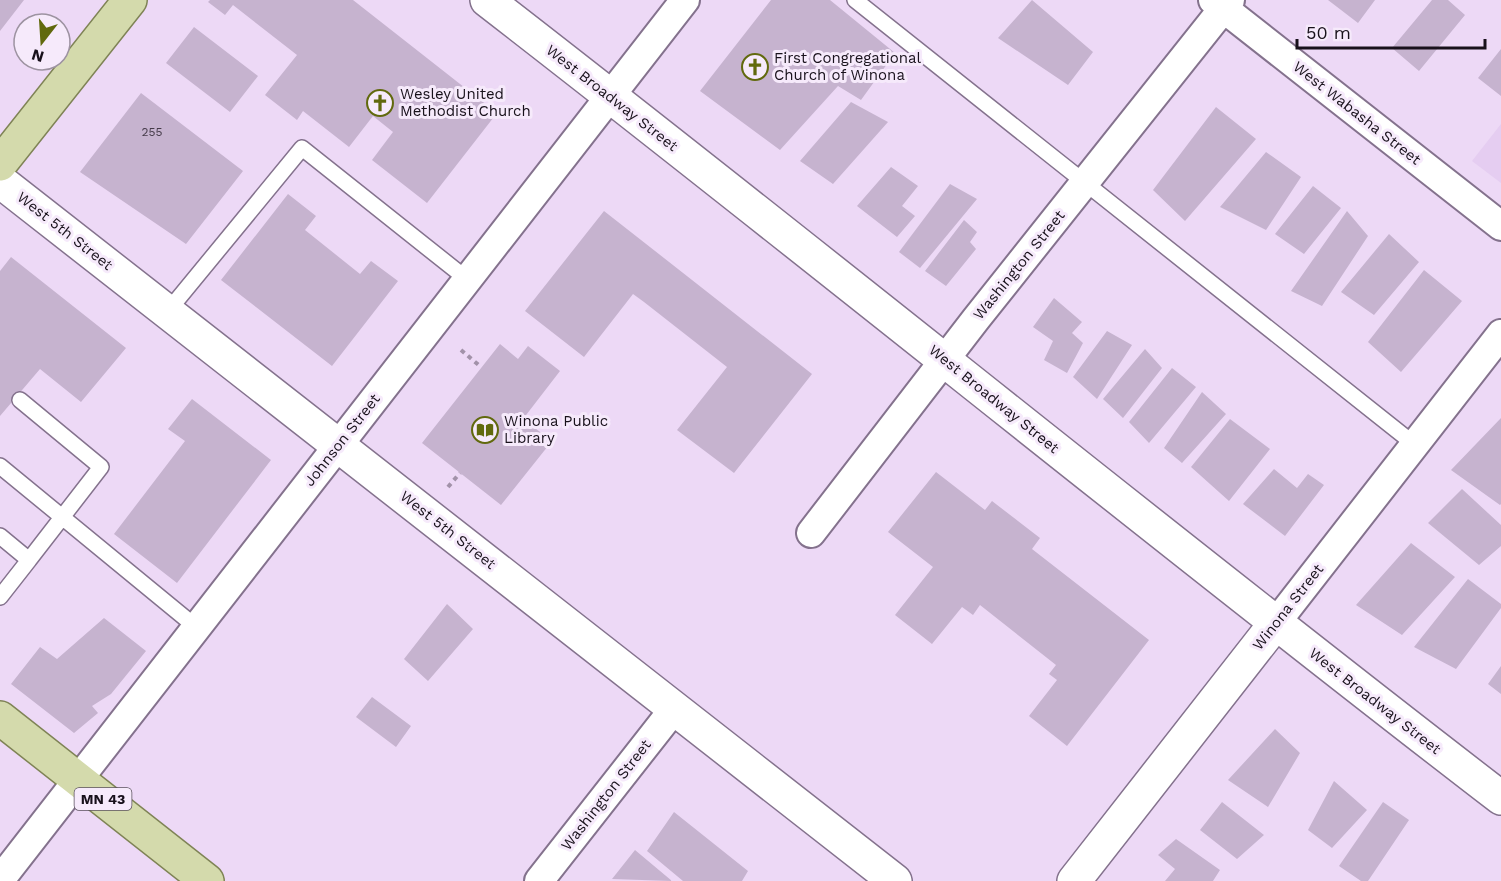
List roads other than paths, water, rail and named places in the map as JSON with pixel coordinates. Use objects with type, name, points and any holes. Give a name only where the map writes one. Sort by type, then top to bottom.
[{"type":"main road","points":[[0,164],[130,0]]},
{"type":"main road","name":"MN 43","points":[[0,718],[207,881]]},
{"type":"street","name":"West Broadway Street","points":[[487,0],[945,360],[1275,624],[1501,798]]},
{"type":"street","name":"Johnson Street","points":[[0,880],[685,0]]},
{"type":"street","name":"Washington Street","points":[[811,533],[1086,182],[1222,3]]},
{"type":"street","name":"West Wabasha Street","points":[[1222,3],[1501,226]]},
{"type":"street","name":"West 5th Street","points":[[0,181],[895,881]]},
{"type":"street","name":"Winona Street","points":[[1074,881],[1501,334]]},
{"type":"street","name":"Washington Street","points":[[538,881],[674,709]]},
{"type":"lane","points":[[855,0],[1414,444]]},
{"type":"lane","points":[[168,311],[302,148],[468,280]]},
{"type":"lane","points":[[0,597],[63,519],[101,467],[20,400]]},
{"type":"lane","points":[[0,466],[196,627]]},
{"type":"lane","points":[[0,536],[29,560]]},
{"type":"place","name":"First Congregational Church of Winona","points":[[755,67]]},
{"type":"place","name":"Wesley United Methodist Church","points":[[380,103]]},
{"type":"place","name":"Winona Public Library","points":[[485,430]]}]
